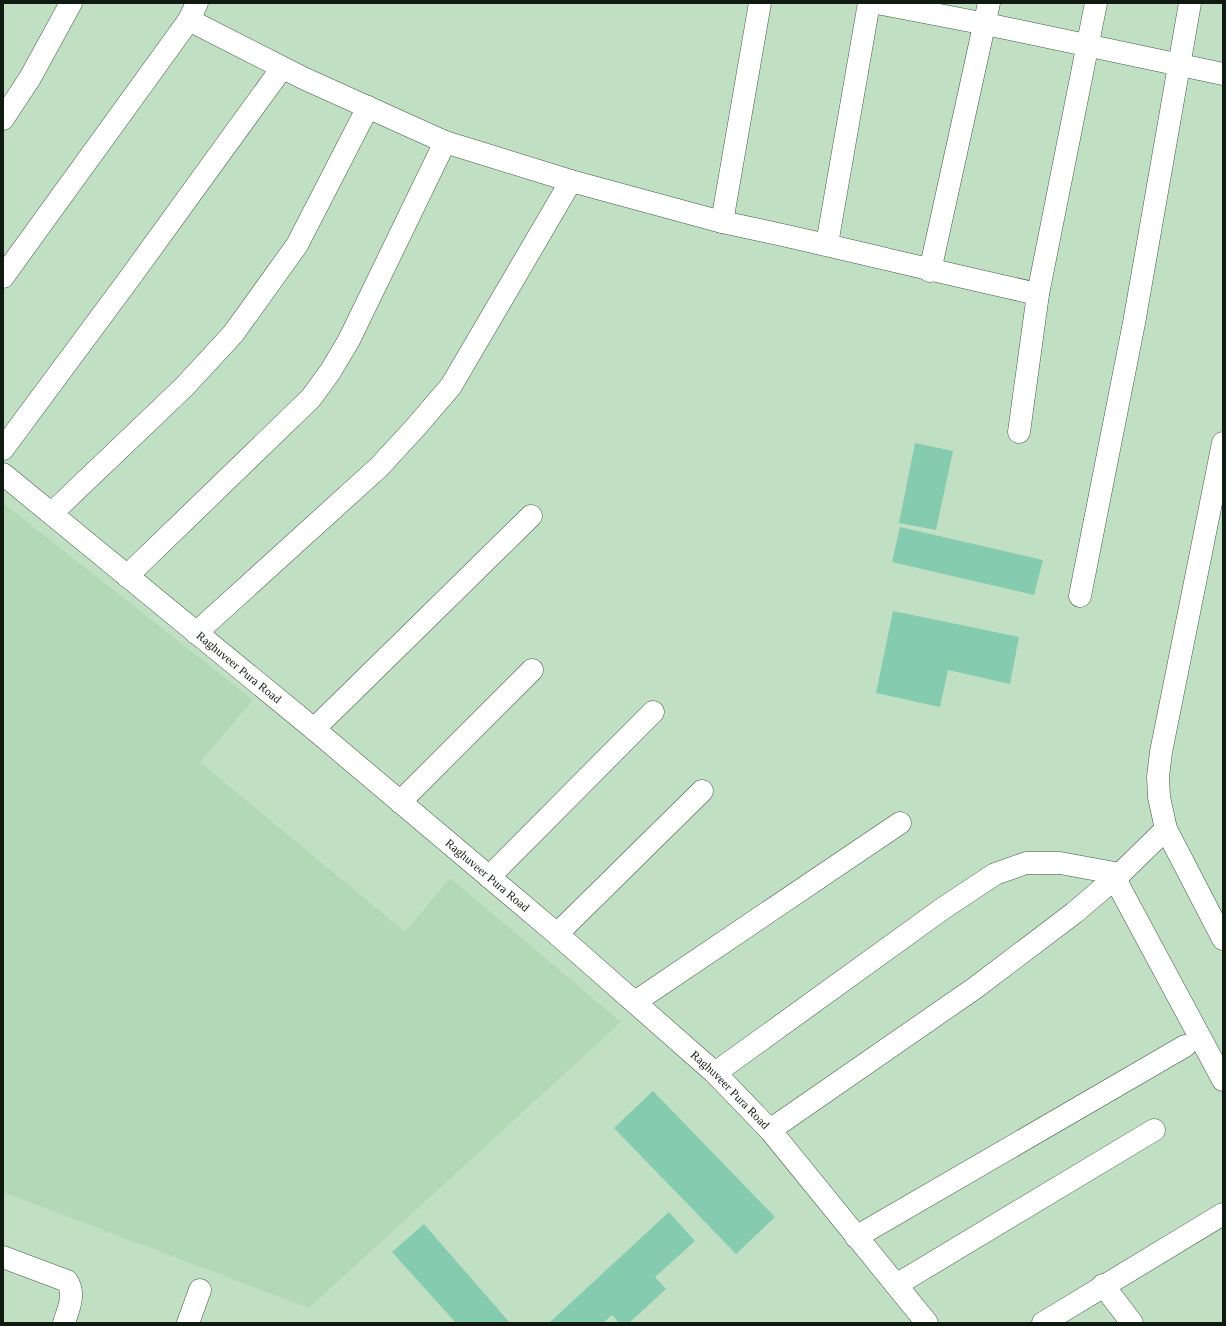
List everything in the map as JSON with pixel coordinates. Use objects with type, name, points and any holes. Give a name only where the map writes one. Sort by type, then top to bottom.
[{"type":"street","points":[[3,119],[30,78],[72,3]]},
{"type":"street","points":[[722,222],[760,3]]},
{"type":"street","points":[[827,244],[869,3]]},
{"type":"street","points":[[877,3],[988,13],[1088,45],[1223,74]]},
{"type":"street","points":[[1019,432],[1038,294],[1096,3]]},
{"type":"street","points":[[1080,596],[1134,323],[1190,3]]},
{"type":"street","points":[[3,277],[193,12],[282,68],[445,142],[571,181],[722,222],[827,244],[930,271],[1038,294]]},
{"type":"street","points":[[930,271],[988,13]]},
{"type":"street","points":[[3,449],[124,286],[282,68]]},
{"type":"street","points":[[52,513],[184,387],[233,334],[297,245],[368,107]]},
{"type":"street","points":[[127,576],[311,398],[330,372],[349,340],[445,142]]},
{"type":"street","points":[[196,633],[379,467],[426,416],[451,386],[571,181]]},
{"type":"street","points":[[1223,443],[1215,527],[1160,752],[1158,777],[1159,797],[1166,829],[1223,940]]},
{"type":"street","name":"Raghuveer Pura Road","points":[[3,474],[314,729],[557,934],[715,1073],[770,1130],[926,1323]]},
{"type":"street","points":[[314,729],[531,516]]},
{"type":"street","points":[[400,802],[532,670]]},
{"type":"street","points":[[489,877],[653,712]]},
{"type":"street","points":[[557,934],[702,791]]},
{"type":"street","points":[[635,1002],[900,823]]},
{"type":"street","points":[[770,1130],[975,988],[1074,914],[1118,877],[1166,829]]},
{"type":"street","points":[[715,1073],[945,907],[995,874],[1026,863],[1060,863],[1118,877],[1223,1080]]},
{"type":"street","points":[[856,1237],[1185,1046]]},
{"type":"street","points":[[896,1285],[1154,1130]]},
{"type":"street","points":[[1043,1323],[1223,1214]]},
{"type":"street","points":[[3,1258],[68,1281],[72,1287],[64,1323]]},
{"type":"street","points":[[1104,1285],[1132,1323]]},
{"type":"street","points":[[188,1323],[200,1290]]},
{"type":"shaded area","points":[[3,503],[253,700],[200,762],[405,932],[450,878],[621,1022],[309,1308],[3,1192]]},
{"type":"building","points":[[915,443],[953,451],[936,530],[899,523]]},
{"type":"building","points":[[900,527],[1043,560],[1034,595],[892,562]]},
{"type":"building","points":[[893,611],[1019,637],[1010,684],[948,670],[940,707],[876,693]]},
{"type":"building","points":[[653,1091],[775,1217],[736,1254],[614,1128]]},
{"type":"building","points":[[669,1212],[695,1241],[655,1277],[666,1289],[629,1323],[619,1323],[612,1315],[603,1323],[549,1323]]},
{"type":"building","points":[[424,1224],[510,1323],[456,1323],[392,1252]]}]
